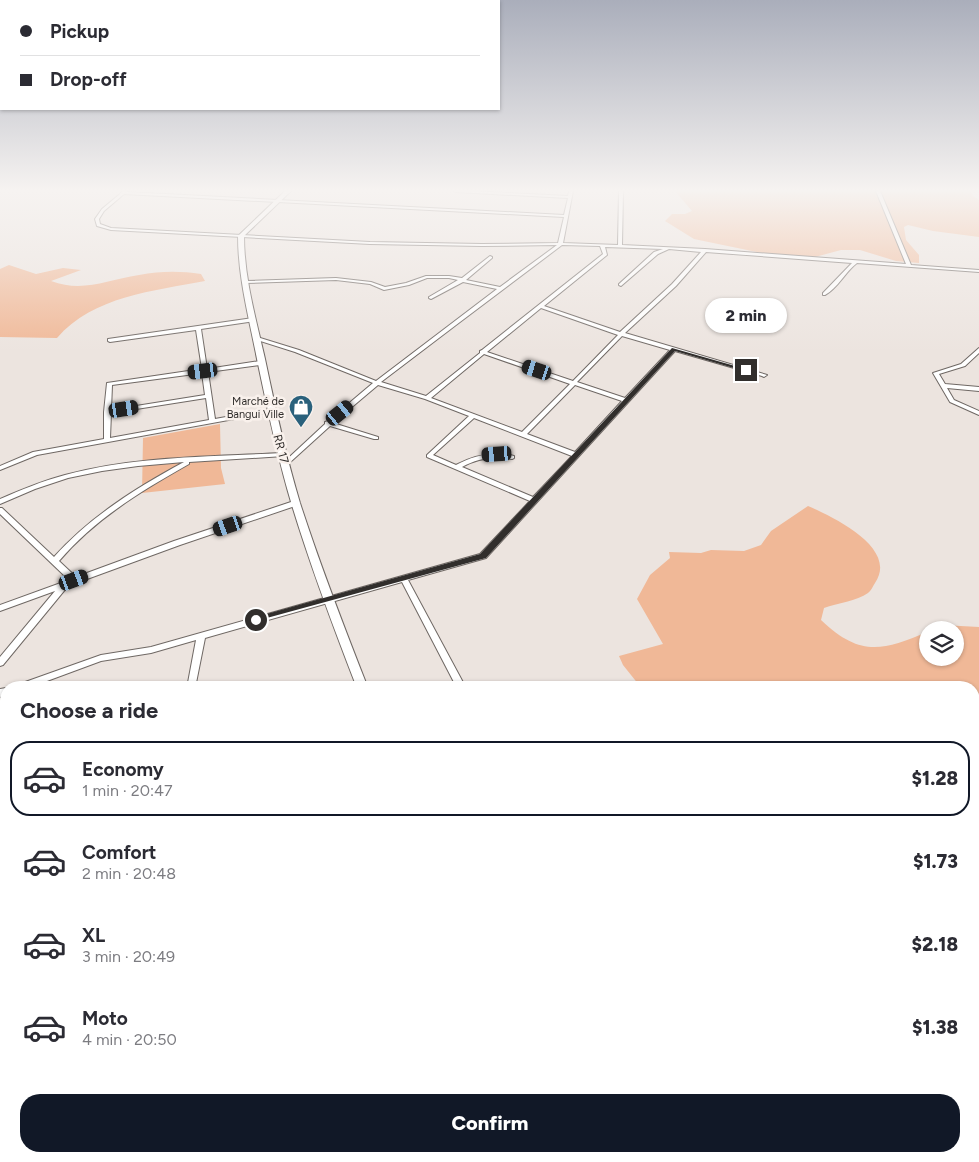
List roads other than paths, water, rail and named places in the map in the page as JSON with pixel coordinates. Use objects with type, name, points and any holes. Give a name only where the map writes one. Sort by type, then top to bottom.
[{"type":"main road","name":"RR 17","points":[[242,245],[245,282],[260,363],[282,455],[328,599],[360,681]]},
{"type":"street","points":[[511,245],[592,245]]},
{"type":"street","points":[[427,398],[605,254],[602,245]]},
{"type":"street","points":[[606,245],[705,250],[979,271]]},
{"type":"street","points":[[901,245],[909,265]]},
{"type":"street","points":[[285,464],[327,423],[377,382],[560,246]]},
{"type":"street","points":[[621,285],[656,254],[671,248]]},
{"type":"street","points":[[523,435],[622,334],[674,285],[705,250]]},
{"type":"street","points":[[431,298],[464,279],[490,257]]},
{"type":"street","points":[[825,294],[837,285],[843,274],[857,262]]},
{"type":"street","points":[[245,282],[336,279],[371,284],[384,289],[407,284],[426,277],[464,279],[501,289]]},
{"type":"street","points":[[540,306],[622,334],[764,375]]},
{"type":"street","points":[[110,340],[253,320]]},
{"type":"street","points":[[198,327],[203,371],[212,420]]},
{"type":"street","points":[[257,339],[427,398],[576,455]]},
{"type":"street","points":[[36,681],[96,659],[151,650],[483,556],[674,349]]},
{"type":"street","points":[[979,350],[963,365],[936,373],[952,401],[979,413]]},
{"type":"street","points":[[482,352],[627,401]]},
{"type":"street","points":[[107,439],[109,384],[260,363]]},
{"type":"street","points":[[945,386],[979,389]]},
{"type":"street","points":[[107,412],[207,396]]},
{"type":"street","points":[[0,468],[32,454],[270,410]]},
{"type":"street","points":[[473,416],[429,456],[534,500]]},
{"type":"street","points":[[327,423],[376,438]]},
{"type":"street","points":[[0,502],[21,491],[50,482],[111,468],[282,455]]},
{"type":"street","points":[[456,467],[473,458],[486,455],[512,457]]},
{"type":"street","points":[[54,562],[71,541],[104,512],[189,461]]},
{"type":"street","points":[[0,608],[70,581],[296,503]]},
{"type":"street","points":[[0,510],[54,562],[70,581]]},
{"type":"street","points":[[404,578],[458,681]]},
{"type":"street","points":[[0,663],[70,581]]},
{"type":"street","points":[[191,681],[201,636]]},
{"type":"place","name":"Marché de Bangui Ville","points":[[301,428]]}]
